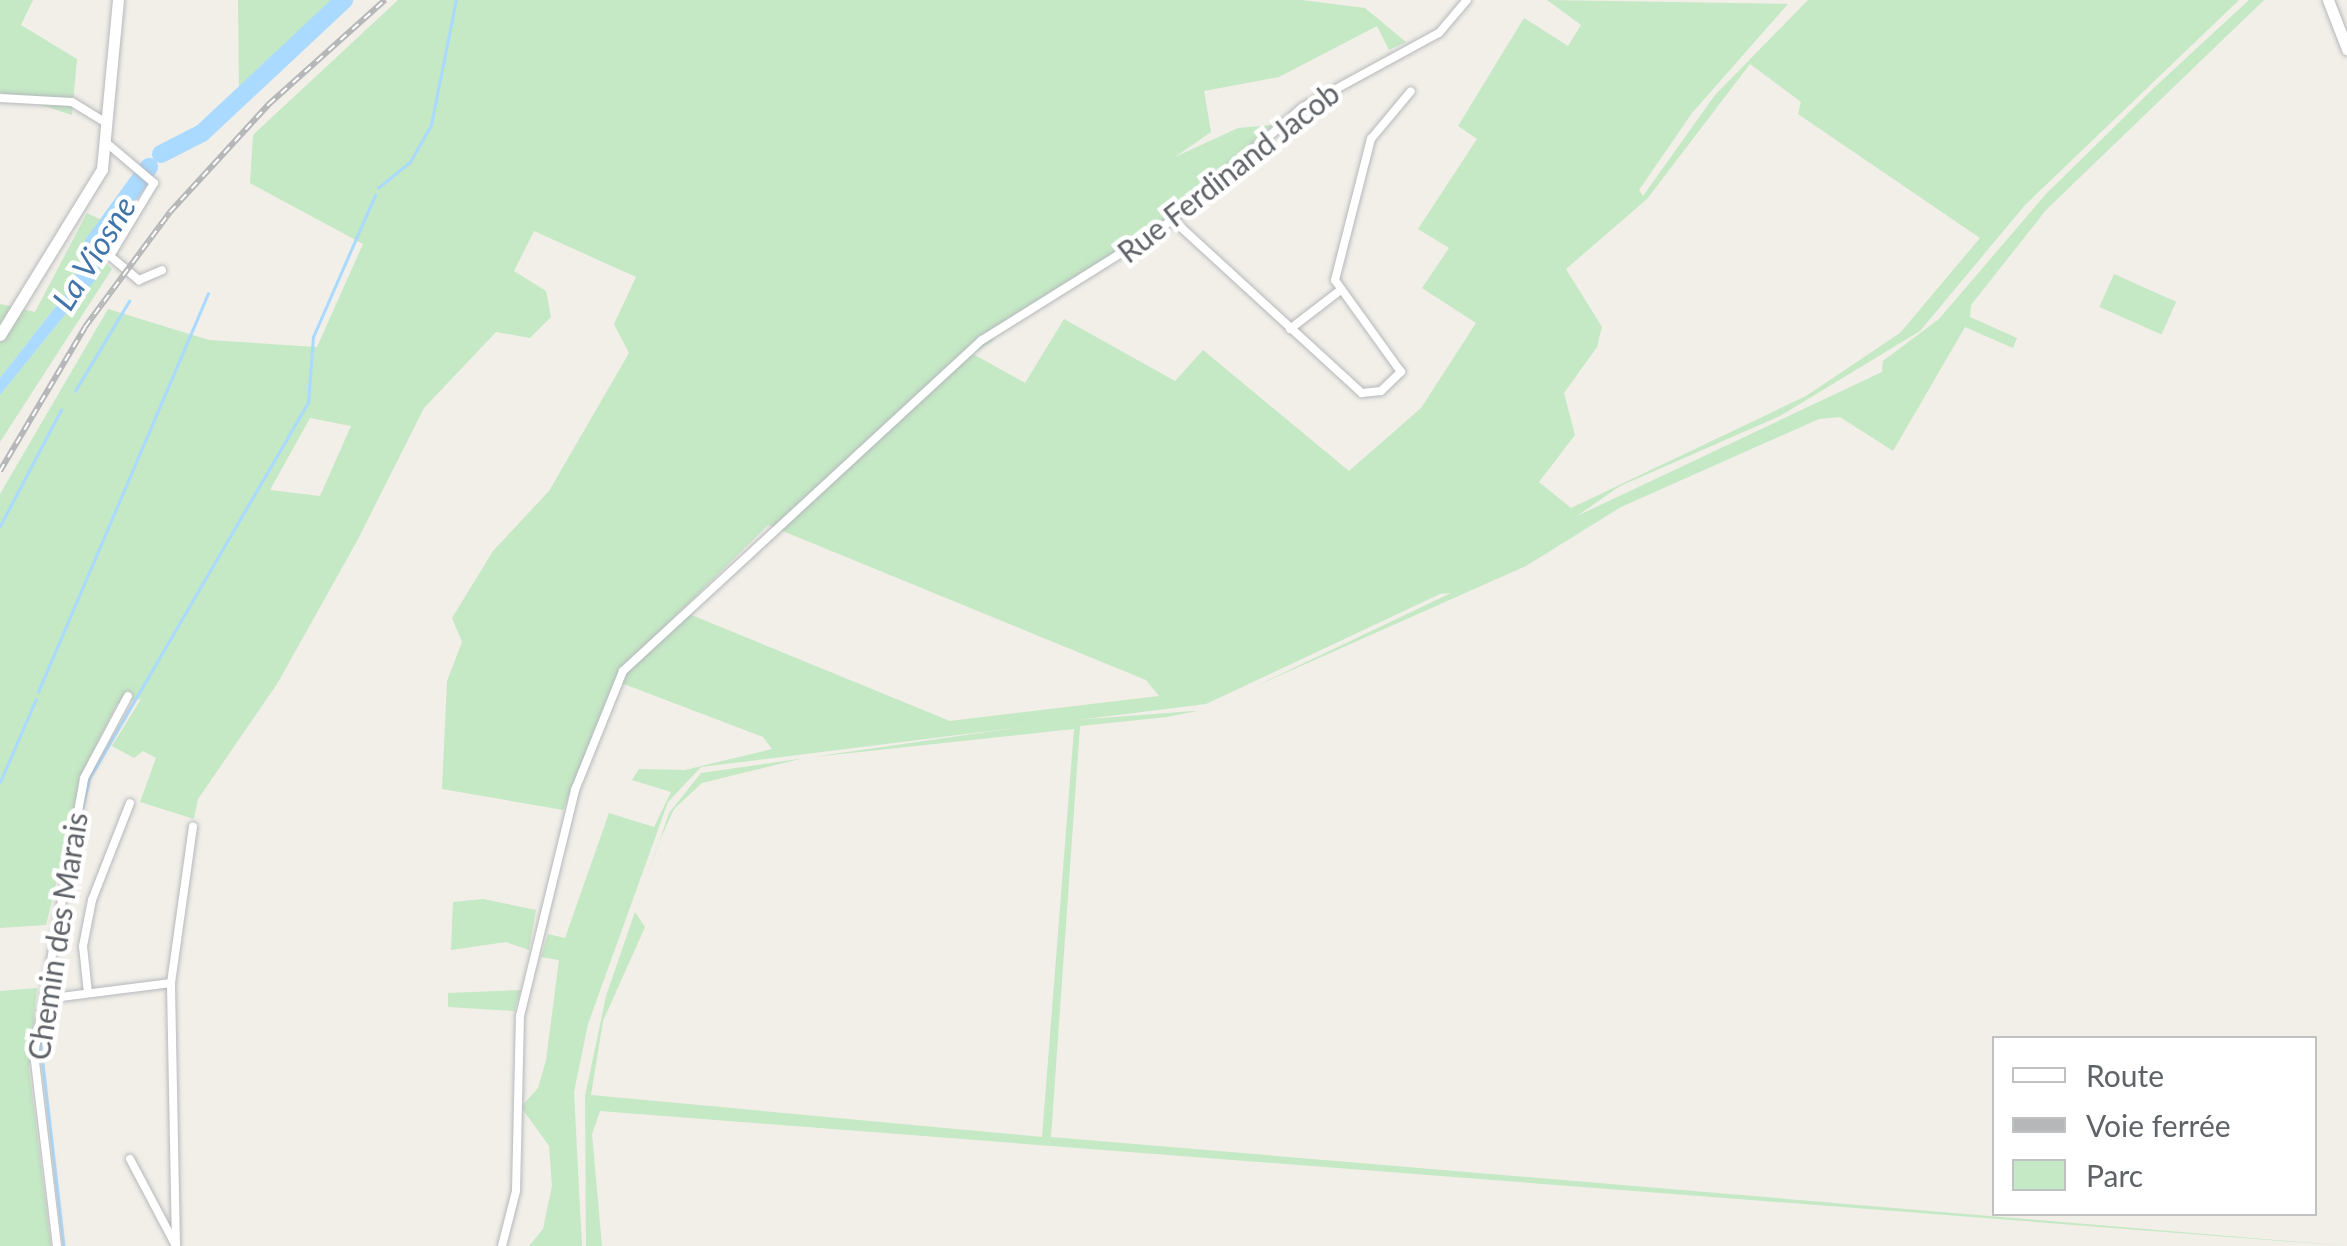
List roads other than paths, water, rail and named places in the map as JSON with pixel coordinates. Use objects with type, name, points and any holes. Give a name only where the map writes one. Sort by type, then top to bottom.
[{"type":"main road","points":[[0,335],[82,209],[109,145],[118,0]]},
{"type":"main road","points":[[2328,0],[2347,49]]},
{"type":"street","name":"Rue Ferdinand Jacob","points":[[502,1246],[516,1191],[520,1016],[576,790],[623,671],[982,340],[1173,220],[1303,107],[1440,33],[1467,0]]},
{"type":"street","points":[[1290,329],[1338,292],[1340,250],[1371,139],[1411,91]]},
{"type":"street","points":[[0,98],[72,102],[112,127]]},
{"type":"street","points":[[109,145],[149,173],[153,190],[110,256],[143,281],[162,270]]},
{"type":"street","points":[[1173,220],[1362,393],[1381,391],[1400,372],[1366,318],[1338,292]]},
{"type":"street","name":"Chemin des Marais","points":[[57,1246],[34,1054],[84,778],[128,696]]},
{"type":"street","points":[[88,993],[83,946],[92,900],[130,803]]},
{"type":"street","points":[[176,1246],[171,983],[193,827]]},
{"type":"street","points":[[54,998],[171,983]]},
{"type":"street","points":[[130,1158],[176,1246]]},
{"type":"water","points":[[85,269],[95,272],[86,289],[0,395],[0,378]]},
{"type":"waterway","name":"La Viosne","points":[[161,154],[202,133],[344,0]]},
{"type":"waterway","points":[[378,188],[410,162],[431,125],[456,0]]},
{"type":"waterway","name":"La Viosne","points":[[77,288],[90,272],[94,243],[149,167]]},
{"type":"waterway","points":[[82,808],[90,777],[308,403],[313,337],[375,195]]},
{"type":"waterway","points":[[38,692],[208,294]]},
{"type":"waterway","points":[[75,391],[129,301]]},
{"type":"waterway","points":[[0,526],[61,410]]},
{"type":"waterway","points":[[0,782],[36,699]]},
{"type":"waterway","points":[[40,1038],[64,1246]]},
{"type":"railway","points":[[0,471],[85,327],[170,212],[269,104],[385,0]]}]
